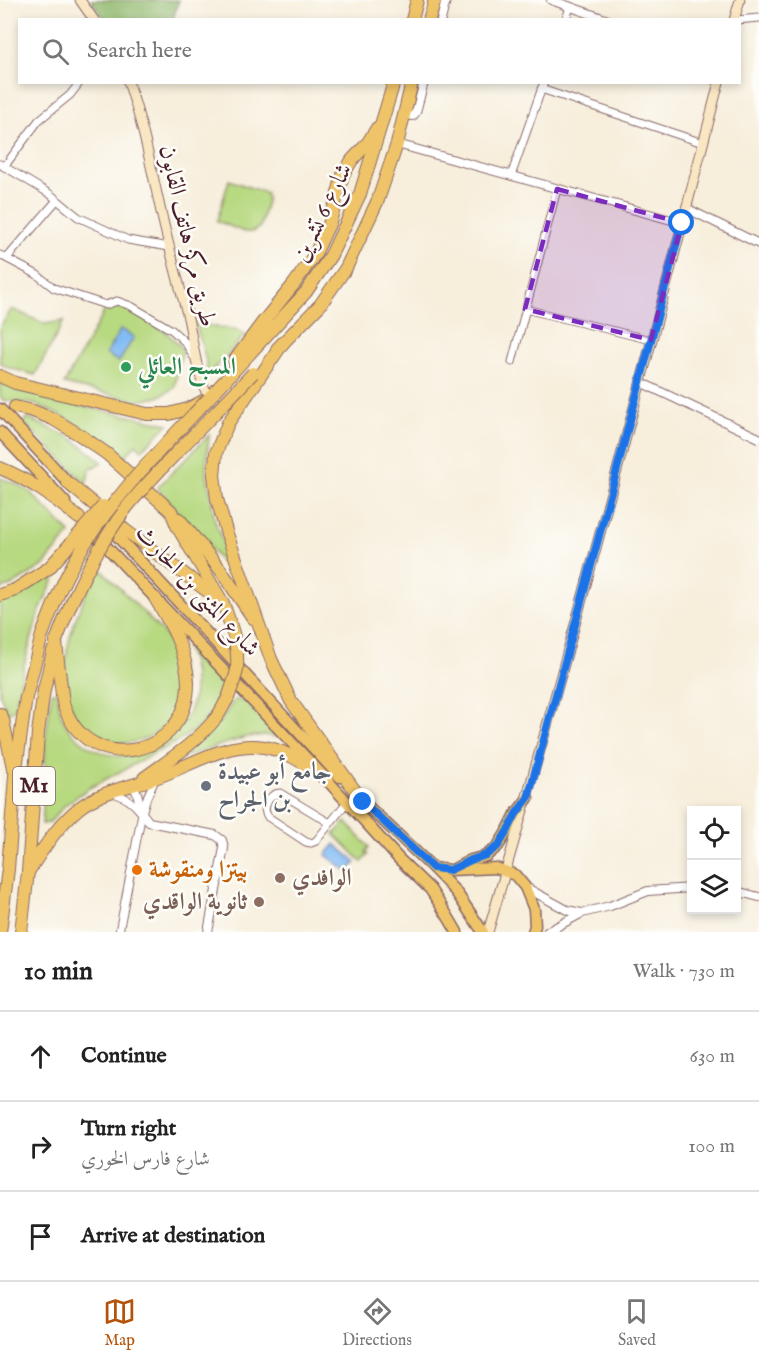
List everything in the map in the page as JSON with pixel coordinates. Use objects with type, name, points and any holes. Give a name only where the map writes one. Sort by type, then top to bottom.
[{"type":"highway","points":[[412,18],[417,0]]},
{"type":"highway","points":[[430,18],[435,0]]},
{"type":"highway","name":"شارع 6 تشرين","points":[[213,394],[306,292],[332,255],[360,194],[393,84]]},
{"type":"highway","name":"شارع 6 تشرين","points":[[56,641],[83,576],[127,507],[165,464],[320,305],[346,268],[378,200],[397,144],[412,84]]},
{"type":"highway","points":[[0,595],[15,590],[49,568],[114,491],[158,454],[213,394],[229,367],[315,254],[330,222],[344,175],[385,114]]},
{"type":"highway","points":[[283,343],[228,423],[216,453],[214,475],[217,499],[271,659],[291,701],[363,802]]},
{"type":"highway","points":[[0,376],[15,383],[147,414],[169,414],[188,409],[213,394]]},
{"type":"highway","points":[[15,407],[53,419],[80,435],[107,454],[171,511],[220,569],[259,626]]},
{"type":"highway","name":"M1","points":[[0,932],[8,869],[15,776],[26,697],[42,635],[71,567],[88,539],[119,496],[158,454]]},
{"type":"highway","points":[[0,468],[35,485],[79,518]]},
{"type":"highway","points":[[68,483],[124,530],[223,603]]},
{"type":"highway","points":[[133,785],[160,767],[203,732],[217,717],[228,698],[236,671],[236,637],[223,603],[178,528],[171,511]]},
{"type":"highway","points":[[56,641],[64,707],[81,734],[93,743],[117,751],[141,749],[162,738],[176,724],[186,703],[188,681],[185,664],[171,622],[155,598]]},
{"type":"highway","name":"M1","points":[[21,932],[44,690],[56,641]]},
{"type":"highway","points":[[0,714],[15,776]]},
{"type":"highway","points":[[28,872],[52,835],[81,807],[109,792],[156,778],[224,751],[258,746],[277,750],[300,761],[328,781]]},
{"type":"main road","points":[[80,0],[93,18]]},
{"type":"main road","points":[[736,18],[740,0]]},
{"type":"main road","name":"طريق مركز هاتف القابون","points":[[129,84],[138,110],[169,247],[188,317],[195,358],[202,383],[213,394]]},
{"type":"main road","points":[[488,932],[528,798],[718,84]]},
{"type":"main road","name":"شارع المثنى بن الحارث","points":[[0,409],[363,802],[456,892],[483,932]]},
{"type":"main road","points":[[0,432],[430,890],[457,932]]},
{"type":"main road","points":[[450,870],[486,855],[498,846],[528,798]]},
{"type":"main road","points":[[433,868],[450,870],[496,868],[515,875],[525,887],[534,909],[533,932]]},
{"type":"street","points":[[442,18],[446,0]]},
{"type":"street","points":[[552,0],[603,18]]},
{"type":"street","points":[[567,18],[570,6]]},
{"type":"street","points":[[741,20],[759,18]]},
{"type":"street","points":[[78,84],[39,120],[2,165],[57,200],[78,217],[128,240],[169,247]]},
{"type":"street","points":[[404,115],[413,116],[416,112],[423,84]]},
{"type":"street","points":[[511,176],[543,86],[703,143]]},
{"type":"street","points":[[397,144],[682,223]]},
{"type":"street","points":[[512,362],[557,189]]},
{"type":"street","points":[[57,200],[3,257],[36,274],[54,288],[106,304],[117,301],[131,306],[172,330],[186,343],[195,358]]},
{"type":"street","points":[[686,208],[759,244]]},
{"type":"street","points":[[525,309],[651,340]]},
{"type":"street","points":[[640,382],[759,438]]},
{"type":"street","points":[[119,932],[142,813],[156,778]]},
{"type":"street","points":[[133,785],[142,813]]},
{"type":"street","points":[[109,792],[124,797],[153,823],[215,835],[222,840],[224,848],[208,932]]},
{"type":"street","points":[[330,824],[280,793],[271,796],[265,809],[268,817],[308,843],[316,841],[330,824],[347,802]]},
{"type":"street","points":[[525,887],[567,910],[582,913]]},
{"type":"street","points":[[547,932],[582,913],[610,906],[648,891],[687,888]]},
{"type":"street","points":[[741,892],[759,897]]},
{"type":"highlighted area","points":[[557,189],[682,223],[651,340],[525,309]]},
{"type":"green space","points":[[91,0],[179,0],[173,18],[104,18]]},
{"type":"green space","points":[[229,180],[266,193],[267,201],[260,227],[252,232],[244,232],[217,221]]},
{"type":"green space","name":"المسبح العائلي","points":[[109,303],[123,306],[166,332],[183,349],[174,388],[158,397],[138,401],[64,384]]},
{"type":"green space","points":[[12,309],[45,324],[64,321],[35,375],[7,367],[0,362],[0,327]]},
{"type":"green space","points":[[195,322],[235,329],[245,335],[208,375],[205,356]]},
{"type":"green space","points":[[0,382],[76,405],[168,424],[142,450],[136,444],[124,458],[68,419],[35,404],[3,400],[0,396]]},
{"type":"green space","points":[[27,418],[71,438],[102,462],[90,469],[86,483],[24,423]]},
{"type":"green space","points":[[209,435],[206,469],[215,521],[238,582],[157,488]]},
{"type":"green space","points":[[0,478],[29,491],[70,533],[43,566],[11,586],[0,589]]},
{"type":"green space","points":[[98,566],[165,635],[175,652],[180,670],[180,695],[170,720],[160,730],[135,742],[110,741],[97,737],[86,729],[77,718],[67,690],[66,660],[70,636]]},
{"type":"green space","points":[[59,569],[39,612],[24,665],[15,709],[8,713],[0,695],[0,601],[25,591]]},
{"type":"green space","points":[[190,644],[215,669],[225,688],[217,705],[201,725],[180,740],[89,788],[65,805],[49,823],[42,824],[45,743],[52,692],[58,692],[63,719],[70,731],[80,740],[110,755],[140,754],[167,739],[179,728],[188,714],[194,683],[192,662],[186,647]]},
{"type":"green space","points":[[234,700],[245,701],[277,733],[273,737],[265,735],[246,737],[162,764],[221,721]]},
{"type":"green space","points":[[346,822],[369,847],[366,851],[368,855],[362,862],[334,834]]},
{"type":"water","points":[[121,329],[134,337],[119,362],[106,354]]},
{"type":"water","points":[[335,844],[356,862],[348,872],[326,855]]},
{"type":"place","name":"المسبح العائلي","points":[[126,367]]},
{"type":"place","name":"جامع أبو عبيدة بن الجراح","points":[[206,786]]},
{"type":"place","name":"بيتزا ومنقوشة","points":[[137,870]]},
{"type":"place","name":"الوافدي","points":[[280,878]]},
{"type":"place","name":"ثانوية الواقدي","points":[[259,902]]},
{"type":"route","points":[[363,802],[433,868],[450,870],[486,855],[498,846],[528,798],[682,223]]}]
